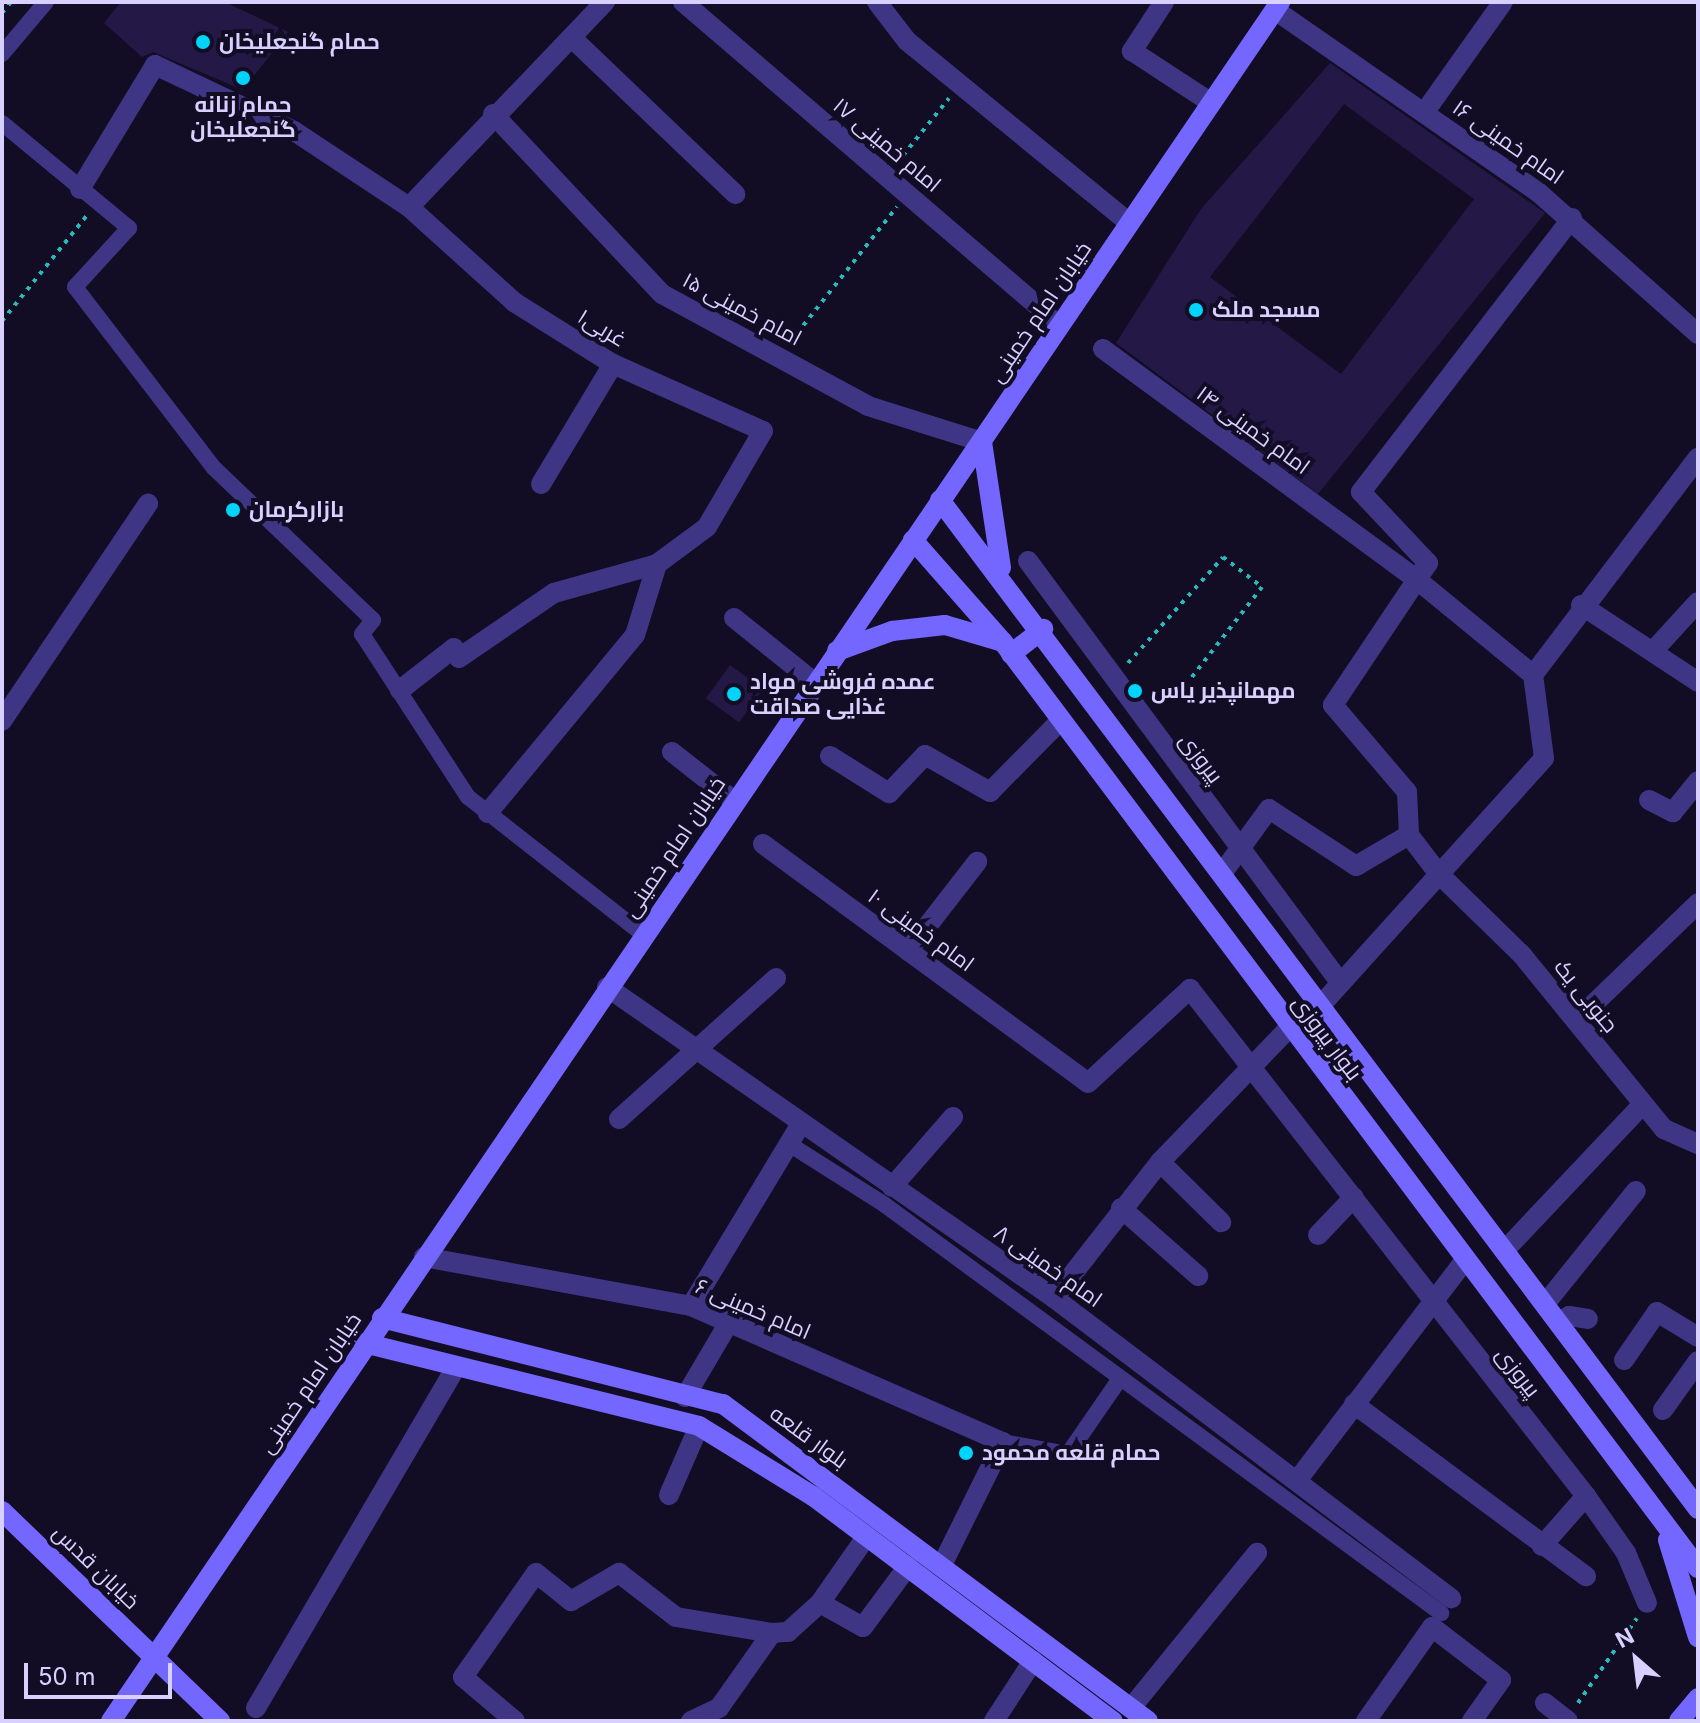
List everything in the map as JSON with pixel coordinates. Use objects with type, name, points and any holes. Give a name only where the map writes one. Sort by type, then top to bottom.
[{"type":"main road","name":"خیابان امام خمینی","points":[[111,1721],[364,1343],[1278,6]]},
{"type":"main road","points":[[982,442],[995,553],[1010,586]]},
{"type":"main road","name":"بلوار پیروزی","points":[[940,500],[1043,629],[1559,1323],[1684,1484],[1698,1509]]},
{"type":"main road","name":"بلوار پیروزی","points":[[913,540],[1007,648],[1058,723],[1698,1568]]},
{"type":"main road","points":[[837,651],[892,631],[945,625],[1007,648],[1043,629]]},
{"type":"main road","name":"بلوار قلعه","points":[[382,1318],[685,1397],[723,1404],[943,1563],[1148,1721]]},
{"type":"main road","name":"بلوار قلعه","points":[[364,1343],[454,1370],[699,1426],[908,1566],[1113,1721]]},
{"type":"main road","points":[[1646,1498],[1684,1484]]},
{"type":"main road","name":"خیابان قدس","points":[[2,1511],[220,1721]]},
{"type":"main road","points":[[1659,1517],[1698,1637]]},
{"type":"main road","points":[[1679,1721],[1698,1698]]},
{"type":"street","points":[[2,54],[46,2]]},
{"type":"street","points":[[409,207],[493,114],[605,2]]},
{"type":"street","name":"امام خمینی ۱۷","points":[[683,2],[1060,325]]},
{"type":"street","points":[[877,2],[907,41],[1129,223]]},
{"type":"street","points":[[1164,2],[1132,51],[1210,102]]},
{"type":"street","points":[[1424,113],[1503,2]]},
{"type":"street","name":"امام خمینی ۱۶","points":[[1278,6],[1572,218],[1698,334]]},
{"type":"street","points":[[572,38],[735,194]]},
{"type":"street","name":"غربی۱","points":[[80,189],[155,65],[258,111],[409,207],[514,302],[613,364],[763,431],[707,527],[657,564]]},
{"type":"street","name":"امام خمینی ۱۵","points":[[493,114],[662,294],[868,406],[982,442]]},
{"type":"street","points":[[2,123],[129,228],[75,287],[214,468],[373,620],[362,634],[468,797],[644,935]]},
{"type":"street","points":[[1223,872],[1242,851],[1269,809],[1356,866],[1409,835],[1407,792],[1333,705],[1415,578],[1428,563],[1361,492],[1572,218]]},
{"type":"street","name":"امام خمینی ۱۴","points":[[1103,349],[1415,578],[1533,675]]},
{"type":"street","points":[[541,484],[613,364]]},
{"type":"street","points":[[1322,1004],[1339,981],[1544,758],[1533,675],[1581,605],[1698,458]]},
{"type":"street","points":[[2,721],[148,504]]},
{"type":"street","name":"پیروزی","points":[[1028,561],[1113,680],[1339,981]]},
{"type":"street","points":[[400,690],[454,648],[459,658],[554,593],[657,564]]},
{"type":"street","points":[[488,813],[635,635],[657,564]]},
{"type":"street","points":[[1654,650],[1698,602]]},
{"type":"street","points":[[1581,605],[1654,650],[1698,682]]},
{"type":"street","points":[[734,618],[815,683]]},
{"type":"street","points":[[830,756],[889,793],[925,755],[990,792],[1058,723]]},
{"type":"street","points":[[672,752],[734,801]]},
{"type":"street","points":[[1649,800],[1673,812],[1698,781]]},
{"type":"street","name":"جنوبی یک","points":[[1409,835],[1438,873],[1576,1021],[1664,1129],[1698,1144]]},
{"type":"street","name":"امام خمینی ۱۰","points":[[763,844],[1088,1083]]},
{"type":"street","points":[[908,951],[977,862]]},
{"type":"street","points":[[1576,1021],[1698,903]]},
{"type":"street","points":[[619,1119],[776,978]]},
{"type":"street","name":"امام خمینی ۸","points":[[607,987],[1054,1298],[1299,1478],[1442,1613],[1501,1680],[1472,1721]]},
{"type":"street","name":"پیروزی","points":[[1088,1083],[1190,989],[1586,1496],[1626,1553],[1647,1603]]},
{"type":"street","points":[[1054,1298],[1121,1208],[1160,1162],[1289,1028]]},
{"type":"street","points":[[1505,1250],[1642,1105]]},
{"type":"street","points":[[892,1187],[953,1117]]},
{"type":"street","points":[[691,1306],[801,1124]]},
{"type":"street","points":[[789,1144],[885,1205],[1119,1380],[1442,1613],[1366,1721]]},
{"type":"street","points":[[1160,1162],[1221,1222]]},
{"type":"street","points":[[1545,1304],[1636,1191]]},
{"type":"street","points":[[1318,1235],[1354,1197]]},
{"type":"street","points":[[1121,1208],[1198,1276]]},
{"type":"street","name":"امام خمینی ۶","points":[[424,1257],[691,1306],[1003,1442]]},
{"type":"street","points":[[1299,1478],[1465,1260]]},
{"type":"street","points":[[1624,1360],[1657,1312],[1698,1337]]},
{"type":"street","points":[[1559,1323],[1569,1316],[1588,1319]]},
{"type":"street","points":[[685,1397],[728,1324]]},
{"type":"street","points":[[1663,1410],[1698,1361]]},
{"type":"street","points":[[256,1708],[454,1370]]},
{"type":"street","points":[[943,1563],[1003,1442],[1068,1454],[1119,1380]]},
{"type":"street","points":[[1354,1404],[1586,1576]]},
{"type":"street","points":[[669,1495],[699,1426]]},
{"type":"street","points":[[1542,1546],[1586,1496]]},
{"type":"street","points":[[503,1718],[463,1677],[536,1573],[571,1601],[619,1573],[676,1617],[772,1633],[788,1632],[820,1603],[866,1537]]},
{"type":"street","points":[[1131,1708],[1257,1553]]},
{"type":"street","points":[[820,1603],[863,1627],[908,1566]]},
{"type":"street","points":[[704,1716],[772,1633]]},
{"type":"street","points":[[994,1721],[1033,1661]]},
{"type":"street","points":[[1545,1703],[1568,1720]]},
{"type":"path","points":[[2,13],[11,2]]},
{"type":"path","points":[[885,177],[960,84]]},
{"type":"path","points":[[779,356],[907,194]]},
{"type":"path","points":[[2,321],[97,202]]},
{"type":"path","points":[[1113,680],[1223,557],[1262,587],[1188,682]]},
{"type":"path","points":[[1568,1720],[1647,1603]]},
{"type":"building","name":"حمام گنجعلیخان","points":[[121,2],[225,2],[288,32],[243,90],[153,52],[142,57],[104,23]]},
{"type":"building","name":"مسجد ملک","points":[[1330,63],[1545,213],[1318,494],[1116,343],[1201,209]],"holes":[[[1344,104],[1474,199],[1341,374],[1210,277]]]},
{"type":"building","name":"عمده فروشی مواد غذایی صداقت","points":[[730,665],[763,689],[739,722],[706,698]]},
{"type":"place","name":"حمام گنجعلیخان","points":[[203,42]]},
{"type":"place","name":"حمام زنانه گنجعلیخان","points":[[243,78]]},
{"type":"place","name":"مسجد ملک","points":[[1196,310]]},
{"type":"place","name":"بازارکرمان","points":[[233,510]]},
{"type":"place","name":"مهمانپذیر یاس","points":[[1135,691]]},
{"type":"place","name":"عمده فروشی مواد غذایی صداقت","points":[[734,694]]},
{"type":"place","name":"حمام قلعه محمود","points":[[966,1453]]}]
